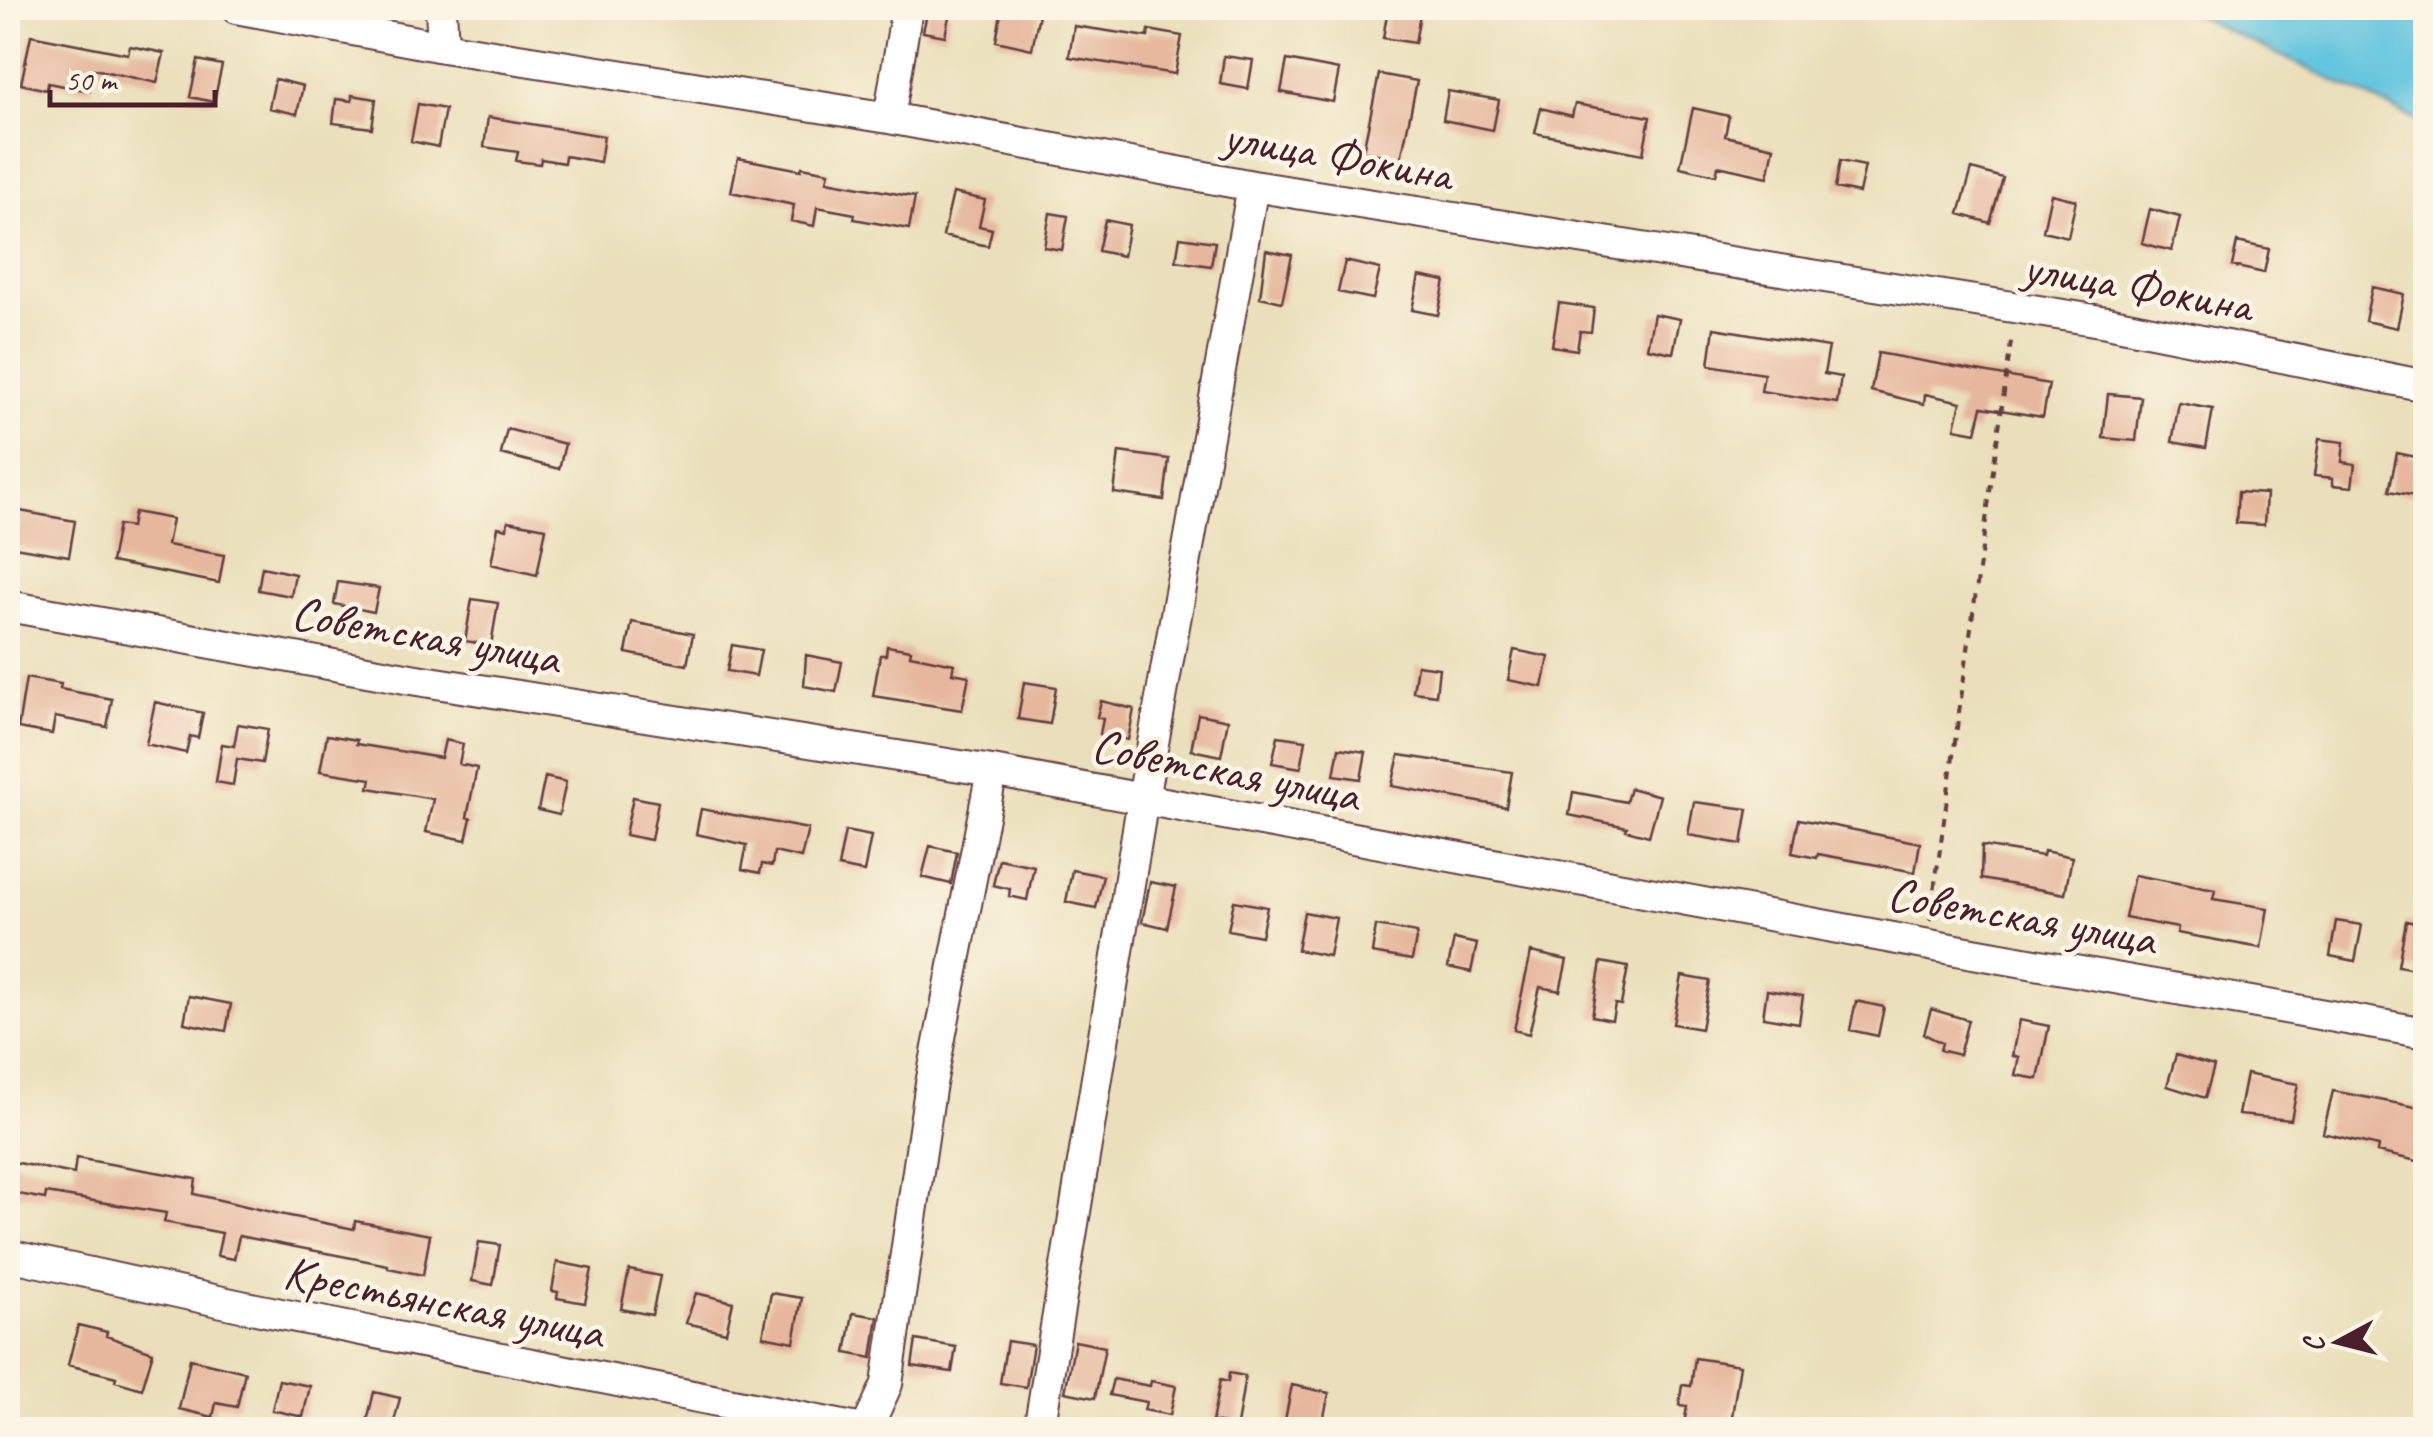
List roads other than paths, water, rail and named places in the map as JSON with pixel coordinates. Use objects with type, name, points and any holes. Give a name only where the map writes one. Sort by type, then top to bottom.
[{"type":"street","name":"улица Фокина","points":[[236,8],[443,47],[890,118],[1253,186],[2107,322],[2426,386]]},
{"type":"street","points":[[441,8],[443,47]]},
{"type":"street","points":[[890,118],[908,8]]},
{"type":"street","points":[[1039,1430],[1143,799],[1253,186]]},
{"type":"street","name":"Советская улица","points":[[8,606],[410,680],[992,771],[2426,1032]]},
{"type":"street","points":[[865,1430],[887,1384],[930,1089],[992,771]]},
{"type":"street","name":"Крестьянская улица","points":[[8,1255],[279,1314],[865,1430]]},
{"type":"water","points":[[2180,8],[2425,8],[2425,124]]}]
